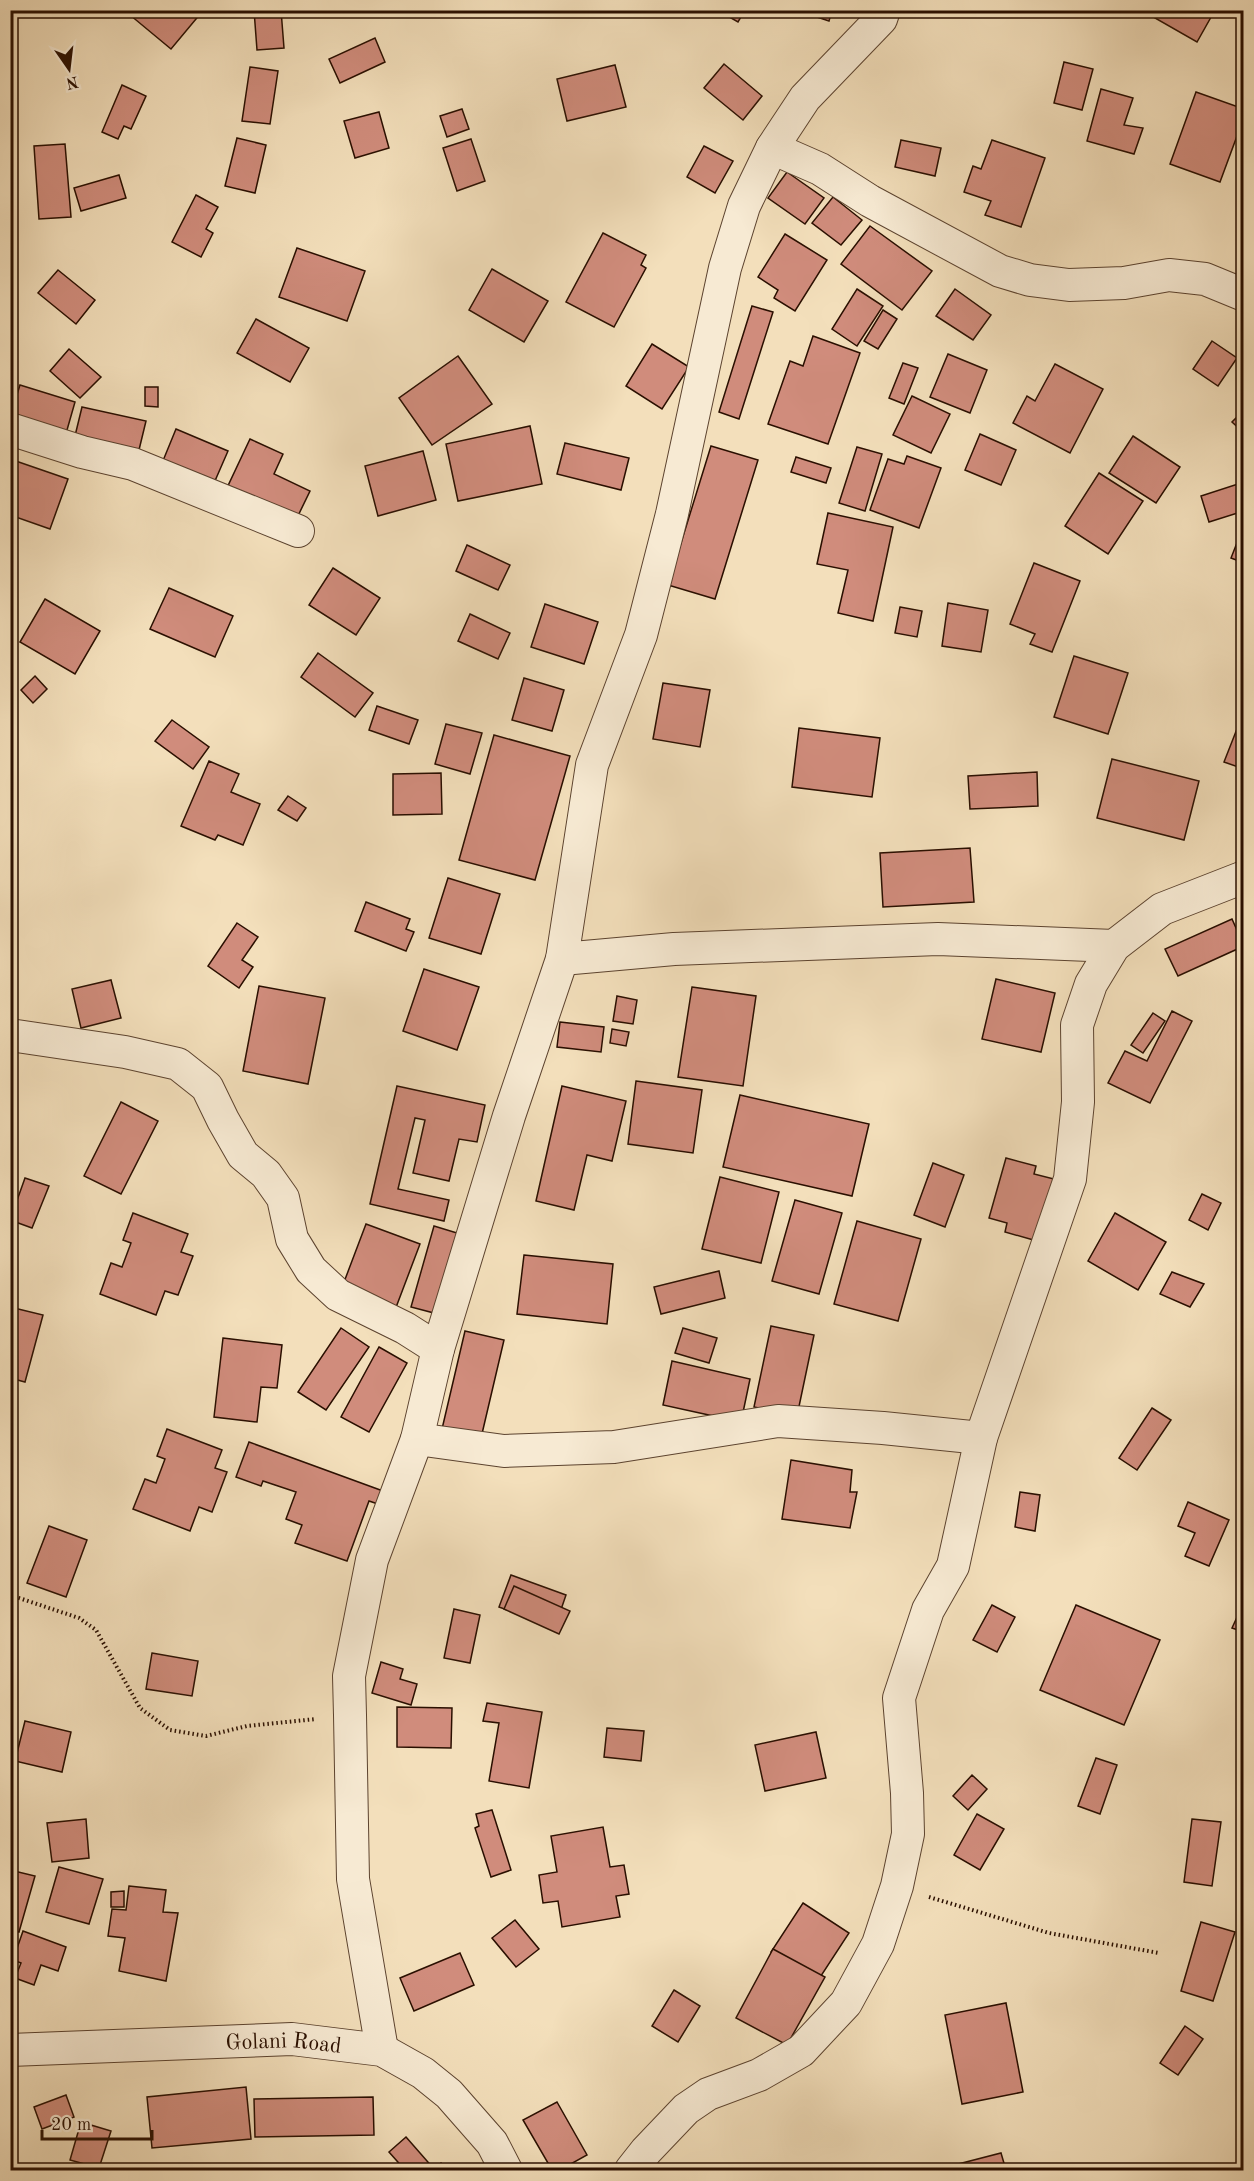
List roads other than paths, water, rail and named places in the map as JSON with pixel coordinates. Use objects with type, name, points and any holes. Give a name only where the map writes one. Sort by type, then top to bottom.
[{"type":"street","points":[[381,2050],[353,1878],[349,1676],[372,1560],[417,1439],[438,1350],[509,1116],[562,959],[592,765],[641,635],[672,514],[725,268],[744,206],[772,148],[805,98],[881,20],[884,10]]},
{"type":"street","points":[[772,148],[820,169],[870,201],[961,252],[1010,274],[1030,280],[1069,285],[1124,283],[1169,275],[1205,279],[1244,295]]},
{"type":"street","points":[[10,429],[82,452],[133,464],[298,531]]},
{"type":"street","points":[[631,2170],[686,2109],[708,2094],[759,2075],[801,2051],[846,2003],[878,1944],[897,1886],[908,1834],[899,1698],[928,1610],[953,1566],[981,1438],[1070,1179],[1078,1102],[1077,1025],[1091,984],[1114,946],[1162,909],[1244,877]]},
{"type":"street","points":[[562,959],[675,949],[938,939],[1114,946]]},
{"type":"street","points":[[10,1035],[125,1052],[178,1064],[207,1087],[243,1155],[266,1174],[283,1198],[292,1239],[312,1270],[338,1295],[405,1328],[438,1350]]},
{"type":"street","points":[[417,1439],[504,1451],[614,1448],[778,1421],[981,1438]]},
{"type":"street","name":"Golani Road","points":[[10,2050],[292,2039],[381,2050],[423,2073],[449,2094],[492,2143],[506,2170]]}]
